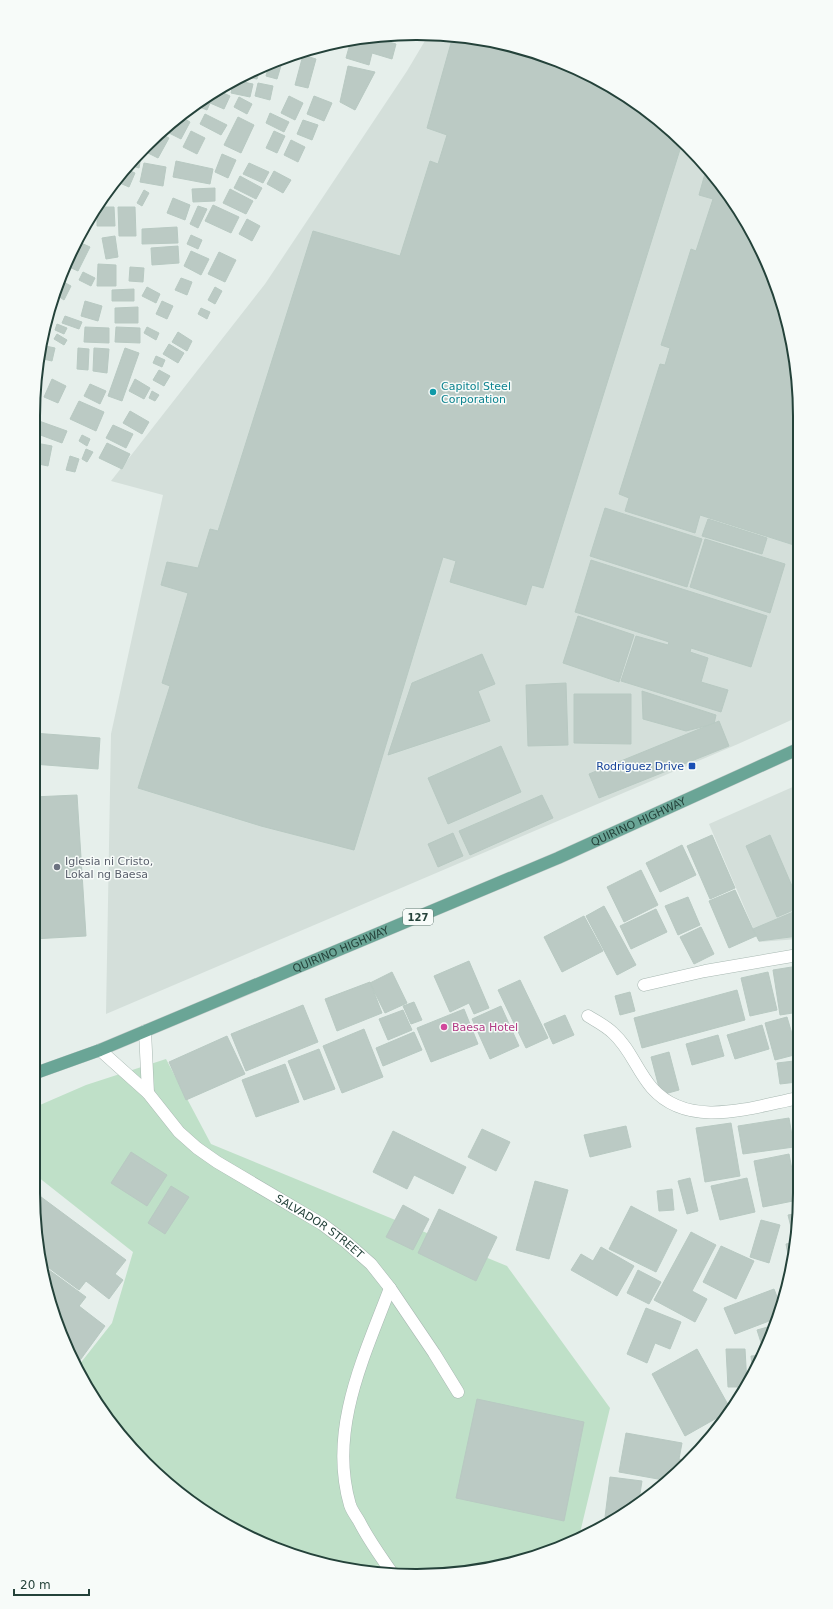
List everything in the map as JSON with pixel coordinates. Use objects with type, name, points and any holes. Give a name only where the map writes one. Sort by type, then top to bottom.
[{"type":"main road","name":"QUIRINO HIGHWAY","points":[[40,1071],[100,1050],[558,858],[793,750]]},
{"type":"street","points":[[644,985],[705,971],[793,956]]},
{"type":"street","points":[[588,1016],[614,1033],[651,1087],[666,1101],[685,1110],[704,1112],[739,1110],[793,1099]]},
{"type":"street","points":[[145,1031],[148,1093]]},
{"type":"street","name":"SALVADOR STREET","points":[[100,1050],[148,1093],[179,1132],[197,1148],[217,1162],[322,1224],[372,1264],[434,1353],[458,1392]]},
{"type":"street","points":[[388,1568],[369,1541],[350,1506],[342,1465],[345,1423],[356,1378],[390,1288]]},
{"type":"shaded area","name":"Capitol Steel Corporation","points":[[425,40],[441,41],[466,43],[514,53],[538,60],[583,79],[626,103],[665,133],[700,168],[730,207],[743,228],[773,295],[786,343],[790,367],[793,416],[793,719],[106,1014],[111,734],[163,495],[111,481],[265,284],[407,71]]},
{"type":"shaded area","points":[[793,787],[793,939],[759,942],[709,824]]},
{"type":"green space","points":[[166,1059],[211,1144],[507,1266],[610,1408],[580,1531],[538,1549],[490,1562],[466,1566],[416,1569],[367,1566],[319,1556],[272,1540],[228,1519],[207,1506],[168,1476],[133,1441],[118,1422],[103,1402],[81,1363],[112,1323],[133,1252],[40,1179],[40,1105],[86,1085]]},
{"type":"building","points":[[387,41],[396,44],[392,59],[372,53],[369,65],[346,58],[349,46]]},
{"type":"building","name":"Capitol Steel Corporation","points":[[451,42],[490,47],[514,53],[538,60],[583,79],[626,103],[665,133],[681,148],[543,588],[532,585],[526,605],[450,582],[456,561],[443,557],[354,850],[261,826],[138,788],[170,686],[162,683],[188,593],[161,585],[167,562],[198,568],[210,529],[218,531],[313,231],[400,256],[430,161],[438,164],[447,135],[427,128]]},
{"type":"building","points":[[307,56],[316,59],[308,88],[295,85],[302,58]]},
{"type":"building","points":[[281,65],[277,79],[266,76],[267,71]]},
{"type":"building","points":[[348,66],[375,72],[355,110],[340,102]]},
{"type":"building","points":[[244,82],[253,84],[250,97],[231,93],[232,88]]},
{"type":"building","points":[[258,83],[273,86],[270,100],[255,96]]},
{"type":"building","points":[[223,93],[230,96],[224,109],[210,103],[207,110],[201,108]]},
{"type":"building","points":[[289,96],[303,103],[295,120],[281,113]]},
{"type":"building","points":[[314,96],[332,103],[324,121],[307,114]]},
{"type":"building","points":[[239,97],[252,104],[247,114],[234,107]]},
{"type":"building","points":[[270,113],[289,122],[284,132],[266,123]]},
{"type":"building","points":[[205,114],[227,125],[221,135],[200,124]]},
{"type":"building","points":[[238,117],[254,125],[241,153],[224,145]]},
{"type":"building","points":[[185,119],[190,122],[181,139],[168,133]]},
{"type":"building","points":[[303,120],[318,125],[312,140],[297,134]]},
{"type":"building","points":[[191,131],[205,138],[197,154],[183,147]]},
{"type":"building","points":[[274,131],[285,136],[277,153],[266,148]]},
{"type":"building","points":[[165,136],[169,138],[158,158],[147,153]]},
{"type":"building","points":[[291,140],[305,147],[298,162],[284,155]]},
{"type":"building","points":[[222,154],[236,160],[228,178],[215,172]]},
{"type":"building","points":[[140,160],[139,168],[134,167]]},
{"type":"building","points":[[176,161],[213,169],[210,184],[173,177]]},
{"type":"building","points":[[144,163],[166,167],[163,186],[140,182]]},
{"type":"building","points":[[249,163],[269,172],[263,183],[243,174]]},
{"type":"building","points":[[131,171],[135,173],[129,187],[121,183]]},
{"type":"building","points":[[274,171],[291,180],[283,193],[267,184]]},
{"type":"building","points":[[705,174],[730,207],[743,228],[764,272],[780,319],[790,367],[792,392],[793,545],[700,515],[695,533],[625,511],[629,498],[619,494],[660,364],[665,365],[670,348],[661,345],[691,249],[696,251],[713,199],[699,195]]},
{"type":"building","points":[[240,176],[262,188],[256,199],[234,188]]},
{"type":"building","points":[[215,188],[215,201],[193,202],[192,189]]},
{"type":"building","points":[[230,189],[253,201],[246,214],[223,203]]},
{"type":"building","points":[[144,190],[149,193],[142,206],[137,203]]},
{"type":"building","points":[[173,198],[190,205],[185,220],[167,213]]},
{"type":"building","points":[[213,205],[239,217],[231,233],[205,221]]},
{"type":"building","points":[[198,206],[207,209],[198,228],[190,224]]},
{"type":"building","points":[[103,207],[114,207],[115,226],[97,226],[97,217]]},
{"type":"building","points":[[118,207],[135,207],[136,236],[119,236]]},
{"type":"building","points":[[247,219],[260,226],[252,241],[239,234]]},
{"type":"building","points":[[177,227],[178,243],[142,244],[142,229]]},
{"type":"building","points":[[191,235],[202,240],[198,249],[187,244]]},
{"type":"building","points":[[115,236],[118,257],[106,259],[102,238]]},
{"type":"building","points":[[82,243],[90,247],[78,271],[71,268]]},
{"type":"building","points":[[178,246],[179,263],[152,265],[151,248]]},
{"type":"building","points":[[191,251],[209,259],[201,275],[184,266]]},
{"type":"building","points":[[219,252],[236,260],[225,282],[208,274]]},
{"type":"building","points":[[98,264],[116,265],[116,286],[97,286]]},
{"type":"building","points":[[130,267],[144,268],[143,282],[129,281]]},
{"type":"building","points":[[83,272],[95,278],[91,286],[79,280]]},
{"type":"building","points":[[181,278],[192,282],[187,295],[175,290]]},
{"type":"building","points":[[65,283],[71,286],[64,300],[59,297]]},
{"type":"building","points":[[147,287],[160,294],[156,303],[142,296]]},
{"type":"building","points":[[215,287],[222,291],[215,304],[208,300]]},
{"type":"building","points":[[134,289],[134,301],[112,301],[112,290]]},
{"type":"building","points":[[85,301],[102,306],[98,321],[81,316]]},
{"type":"building","points":[[162,301],[173,306],[167,319],[156,314]]},
{"type":"building","points":[[138,307],[138,323],[115,323],[115,308]]},
{"type":"building","points":[[201,308],[210,312],[207,319],[198,314]]},
{"type":"building","points":[[65,316],[82,322],[79,329],[62,323]]},
{"type":"building","points":[[57,324],[67,328],[64,334],[55,330]]},
{"type":"building","points":[[85,327],[109,328],[109,343],[84,342]]},
{"type":"building","points":[[116,327],[140,328],[140,343],[115,342]]},
{"type":"building","points":[[147,327],[159,333],[156,340],[144,333]]},
{"type":"building","points":[[178,332],[192,341],[187,351],[172,342]]},
{"type":"building","points":[[57,334],[67,340],[64,345],[54,339]]},
{"type":"building","points":[[169,344],[184,353],[178,363],[163,354]]},
{"type":"building","points":[[46,346],[55,348],[52,361],[44,359]]},
{"type":"building","points":[[78,348],[89,349],[88,370],[77,369]]},
{"type":"building","points":[[94,348],[109,349],[107,373],[93,371]]},
{"type":"building","points":[[125,348],[139,353],[122,401],[108,396]]},
{"type":"building","points":[[156,356],[165,360],[162,367],[153,363]]},
{"type":"building","points":[[159,370],[170,376],[164,386],[153,380]]},
{"type":"building","points":[[52,379],[66,386],[58,403],[44,397]]},
{"type":"building","points":[[135,379],[150,388],[144,399],[129,391]]},
{"type":"building","points":[[90,384],[106,391],[100,404],[84,396]]},
{"type":"building","points":[[152,391],[159,395],[155,401],[149,398]]},
{"type":"building","points":[[79,401],[104,412],[96,431],[70,419]]},
{"type":"building","points":[[130,411],[149,422],[142,434],[123,423]]},
{"type":"building","points":[[40,421],[67,431],[62,443],[40,435]]},
{"type":"building","points":[[113,425],[133,434],[126,448],[106,438]]},
{"type":"building","points":[[82,435],[90,439],[87,446],[79,441]]},
{"type":"building","points":[[107,443],[130,454],[122,469],[99,458]]},
{"type":"building","points":[[40,444],[52,446],[48,466],[40,464]]},
{"type":"building","points":[[86,449],[93,452],[87,462],[82,459]]},
{"type":"building","points":[[70,456],[79,459],[75,472],[66,470]]},
{"type":"building","points":[[605,508],[702,539],[687,587],[590,556]]},
{"type":"building","points":[[708,519],[767,538],[762,554],[702,536]]},
{"type":"building","points":[[705,539],[785,564],[770,613],[690,587]]},
{"type":"building","points":[[591,560],[767,616],[751,667],[691,648],[690,652],[708,658],[701,682],[728,690],[721,712],[621,681],[636,636],[668,645],[669,642],[575,612]]},
{"type":"building","points":[[578,616],[634,635],[619,682],[563,663]]},
{"type":"building","points":[[482,654],[495,684],[478,691],[490,721],[388,755],[412,683]]},
{"type":"building","points":[[566,683],[568,745],[528,746],[526,685]]},
{"type":"building","points":[[642,691],[716,715],[714,724],[686,731],[643,719]]},
{"type":"building","points":[[574,694],[631,694],[631,744],[574,743]]},
{"type":"building","points":[[719,721],[729,746],[599,798],[589,774]]},
{"type":"building","points":[[40,734],[100,738],[98,769],[40,765]]},
{"type":"building","points":[[501,746],[521,792],[448,824],[428,778]]},
{"type":"building","name":"Iglesia ni Cristo, Lokal ng Baesa","points":[[77,795],[86,936],[40,939],[40,797]]},
{"type":"building","points":[[542,795],[553,818],[470,855],[459,831]]},
{"type":"building","points":[[453,833],[463,856],[438,867],[428,844]]},
{"type":"building","points":[[712,835],[735,888],[710,899],[687,846]]},
{"type":"building","points":[[770,835],[793,888],[793,910],[777,917],[746,846]]},
{"type":"building","points":[[682,845],[696,875],[660,892],[646,863]]},
{"type":"building","points":[[641,870],[658,905],[624,922],[607,887]]},
{"type":"building","points":[[735,890],[756,936],[729,948],[709,901]]},
{"type":"building","points":[[688,897],[700,925],[678,935],[665,906]]},
{"type":"building","points":[[604,906],[636,965],[617,975],[586,916]]},
{"type":"building","points":[[656,909],[667,932],[631,949],[620,926]]},
{"type":"building","points":[[793,912],[793,937],[759,941],[753,929]]},
{"type":"building","points":[[584,916],[603,951],[562,972],[544,937]]},
{"type":"building","points":[[701,927],[714,954],[694,964],[680,937]]},
{"type":"building","points":[[469,961],[489,1008],[474,1014],[469,1003],[450,1012],[434,976]]},
{"type":"building","points":[[793,967],[793,1013],[780,1015],[773,970]]},
{"type":"building","points":[[392,972],[407,1003],[385,1013],[370,983]]},
{"type":"building","points":[[768,972],[777,1010],[750,1016],[741,978]]},
{"type":"building","points":[[520,980],[548,1038],[526,1048],[498,990]]},
{"type":"building","points":[[370,982],[382,1013],[337,1031],[325,999]]},
{"type":"building","points":[[737,990],[745,1020],[642,1048],[634,1018]]},
{"type":"building","points":[[630,992],[635,1011],[620,1015],[615,996]]},
{"type":"building","points":[[414,1002],[422,1020],[411,1024],[403,1006]]},
{"type":"building","points":[[303,1005],[318,1042],[246,1071],[231,1034]]},
{"type":"building","points":[[501,1006],[519,1046],[490,1059],[472,1019]]},
{"type":"building","points":[[464,1009],[478,1044],[431,1062],[417,1028]]},
{"type":"building","points":[[403,1010],[412,1030],[388,1040],[379,1019]]},
{"type":"building","points":[[565,1015],[574,1035],[553,1044],[544,1024]]},
{"type":"building","points":[[787,1017],[793,1037],[793,1055],[775,1060],[765,1023]]},
{"type":"building","points":[[762,1025],[769,1049],[735,1059],[727,1035]]},
{"type":"building","points":[[364,1029],[383,1077],[342,1093],[323,1046]]},
{"type":"building","points":[[414,1032],[422,1050],[383,1066],[376,1048]]},
{"type":"building","points":[[718,1035],[724,1056],[692,1065],[686,1044]]},
{"type":"building","points":[[227,1036],[245,1074],[186,1100],[169,1062]]},
{"type":"building","points":[[319,1049],[335,1089],[304,1100],[288,1061]]},
{"type":"building","points":[[669,1052],[679,1090],[661,1095],[651,1057]]},
{"type":"building","points":[[793,1061],[793,1082],[780,1084],[777,1063]]},
{"type":"building","points":[[285,1064],[299,1102],[256,1117],[242,1080]]},
{"type":"building","points":[[789,1118],[793,1147],[743,1154],[738,1126]]},
{"type":"building","points":[[731,1123],[740,1176],[705,1182],[696,1128]]},
{"type":"building","points":[[626,1126],[631,1147],[590,1157],[584,1135]]},
{"type":"building","points":[[482,1129],[510,1142],[496,1171],[468,1157]]},
{"type":"building","points":[[393,1131],[466,1167],[453,1194],[414,1175],[407,1189],[373,1172]]},
{"type":"building","points":[[131,1152],[167,1175],[147,1206],[111,1183]]},
{"type":"building","points":[[789,1154],[793,1174],[793,1201],[763,1207],[754,1161]]},
{"type":"building","points":[[690,1178],[698,1211],[687,1214],[678,1181]]},
{"type":"building","points":[[747,1178],[755,1212],[720,1220],[711,1186]]},
{"type":"building","points":[[535,1181],[568,1190],[549,1259],[516,1250]]},
{"type":"building","points":[[171,1186],[189,1197],[165,1234],[148,1223]]},
{"type":"building","points":[[672,1189],[674,1210],[659,1211],[657,1191]]},
{"type":"building","points":[[40,1196],[126,1260],[115,1274],[123,1280],[109,1299],[86,1281],[79,1290],[47,1267],[43,1242]]},
{"type":"building","points":[[403,1205],[429,1219],[413,1250],[386,1237]]},
{"type":"building","points":[[631,1206],[677,1230],[656,1272],[609,1249]]},
{"type":"building","points":[[439,1209],[497,1237],[476,1281],[418,1253]]},
{"type":"building","points":[[792,1214],[791,1228],[788,1215]]},
{"type":"building","points":[[761,1220],[780,1225],[769,1263],[750,1257]]},
{"type":"building","points":[[691,1232],[716,1245],[692,1291],[707,1299],[695,1322],[654,1300]]},
{"type":"building","points":[[790,1243],[788,1254],[786,1244]]},
{"type":"building","points":[[721,1246],[754,1261],[736,1299],[703,1282]]},
{"type":"building","points":[[601,1247],[634,1266],[617,1296],[571,1270],[581,1254],[593,1261]]},
{"type":"building","points":[[48,1269],[86,1297],[79,1306],[105,1326],[80,1361],[60,1314]]},
{"type":"building","points":[[638,1270],[661,1282],[649,1304],[627,1293]]},
{"type":"building","points":[[774,1289],[778,1298],[770,1320],[735,1334],[724,1308]]},
{"type":"building","points":[[646,1308],[681,1322],[670,1349],[655,1343],[647,1363],[627,1354]]},
{"type":"building","points":[[768,1327],[761,1343],[757,1330]]},
{"type":"building","points":[[697,1349],[728,1405],[719,1417],[685,1436],[652,1374]]},
{"type":"building","points":[[726,1349],[745,1349],[746,1374],[739,1387],[728,1387]]},
{"type":"building","points":[[751,1356],[756,1356],[752,1363]]},
{"type":"building","points":[[477,1399],[584,1422],[564,1521],[456,1498]]},
{"type":"building","points":[[626,1433],[682,1443],[679,1459],[682,1460],[661,1479],[619,1472]]},
{"type":"building","points":[[610,1477],[642,1481],[640,1496],[607,1517],[605,1517]]},
{"type":"place","name":"Capitol Steel Corporation","points":[[433,392]]},
{"type":"place","name":"Rodriguez Drive","points":[[692,766]]},
{"type":"place","name":"Iglesia ni Cristo, Lokal ng Baesa","points":[[57,867]]},
{"type":"place","name":"Baesa Hotel","points":[[444,1027]]}]
